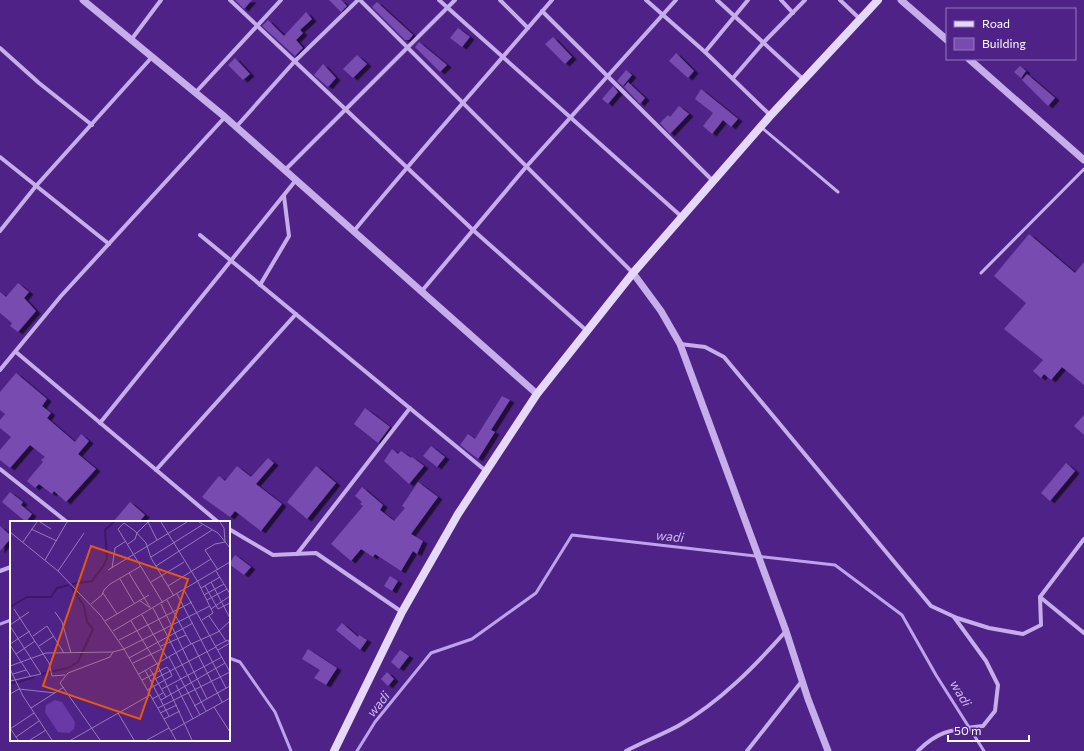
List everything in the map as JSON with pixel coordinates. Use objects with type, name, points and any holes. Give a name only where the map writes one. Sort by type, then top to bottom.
[{"type":"main road","points":[[334,751],[402,612],[458,514],[537,394],[633,273],[770,116],[878,0]]},
{"type":"street","points":[[84,0],[196,92],[354,231],[420,292],[537,394]]},
{"type":"street","points":[[131,40],[161,0]]},
{"type":"street","points":[[230,0],[473,230],[587,331]]},
{"type":"street","points":[[196,92],[281,0]]},
{"type":"street","points":[[236,127],[295,61],[359,0],[633,273],[660,311],[680,344],[786,631],[802,681],[828,751]]},
{"type":"street","points":[[439,0],[504,56],[682,217]]},
{"type":"street","points":[[285,170],[406,47],[455,0]]},
{"type":"street","points":[[500,0],[528,28]]},
{"type":"street","points":[[354,231],[406,167],[463,104],[552,0]]},
{"type":"street","points":[[646,0],[733,78],[770,116]]},
{"type":"street","points":[[420,292],[526,167],[676,0]]},
{"type":"street","points":[[717,0],[804,80]]},
{"type":"street","points":[[705,52],[748,0]]},
{"type":"street","points":[[781,0],[793,13]]},
{"type":"street","points":[[733,78],[764,42],[805,0]]},
{"type":"street","points":[[840,0],[860,19]]},
{"type":"street","points":[[901,0],[946,39]]},
{"type":"street","points":[[542,11],[713,182]]},
{"type":"street","points":[[0,48],[39,83],[92,125]]},
{"type":"street","points":[[0,231],[36,186],[152,57]]},
{"type":"street","points":[[970,60],[1084,160]]},
{"type":"street","points":[[0,370],[60,296],[224,117]]},
{"type":"street","points":[[0,157],[109,244]]},
{"type":"street","points":[[100,422],[296,180]]},
{"type":"street","points":[[260,285],[289,236],[284,196]]},
{"type":"street","points":[[200,235],[230,262],[296,314],[486,471]]},
{"type":"street","points":[[156,470],[296,314]]},
{"type":"street","points":[[680,344],[705,347],[724,357],[931,606],[952,616],[989,628],[1023,634],[1040,625],[1040,597],[1084,539]]},
{"type":"street","points":[[16,352],[217,521]]},
{"type":"street","points":[[297,554],[410,408]]},
{"type":"street","points":[[0,469],[66,521]]},
{"type":"street","points":[[230,530],[273,555],[316,553],[402,612]]},
{"type":"street","points":[[0,571],[10,567]]},
{"type":"street","points":[[1040,597],[1084,633]]},
{"type":"street","points":[[918,751],[929,740],[955,729],[983,726],[995,711],[998,685],[986,661],[952,616]]},
{"type":"street","points":[[626,751],[678,726],[720,696],[758,663],[786,631]]},
{"type":"street","points":[[747,751],[802,681]]},
{"type":"lane","points":[[761,127],[838,192]]},
{"type":"lane","points":[[981,273],[1084,169]]},
{"type":"building","points":[[235,0],[252,0],[244,9]]},
{"type":"building","points":[[329,0],[341,0],[347,6],[341,12]]},
{"type":"building","points":[[377,2],[413,35],[409,40],[405,40],[372,7]]},
{"type":"building","points":[[306,12],[312,19],[300,30],[303,33],[296,40],[303,48],[295,56],[262,26],[268,20],[284,36]]},
{"type":"building","points":[[458,28],[470,37],[462,47],[450,38]]},
{"type":"building","points":[[553,37],[572,57],[565,64],[545,44]]},
{"type":"building","points":[[419,42],[447,65],[440,72],[415,47]]},
{"type":"building","points":[[676,53],[694,71],[688,78],[669,61]]},
{"type":"building","points":[[357,55],[367,64],[353,78],[343,69]]},
{"type":"building","points":[[235,58],[250,74],[243,80],[228,65]]},
{"type":"building","points":[[323,64],[336,78],[328,87],[314,75]]},
{"type":"building","points":[[1020,66],[1026,71],[1021,78],[1014,72]]},
{"type":"building","points":[[626,70],[632,75],[623,86],[617,81]]},
{"type":"building","points":[[1027,74],[1055,98],[1048,106],[1022,80]]},
{"type":"building","points":[[628,82],[645,98],[640,104],[624,87]]},
{"type":"building","points":[[613,86],[618,92],[608,104],[602,99]]},
{"type":"building","points":[[701,89],[738,119],[731,127],[723,120],[712,134],[703,126],[713,113],[695,99]]},
{"type":"building","points":[[679,106],[689,114],[670,134],[660,123],[668,115],[670,117]]},
{"type":"building","points":[[1029,234],[1075,273],[1084,262],[1084,385],[1062,367],[1051,380],[1044,374],[1041,378],[1033,371],[1043,360],[1004,329],[1026,303],[994,276]]},
{"type":"building","points":[[18,283],[29,292],[24,298],[36,311],[18,332],[10,326],[12,323],[0,313],[0,292],[6,297]]},
{"type":"building","points":[[16,373],[47,399],[42,406],[51,413],[47,418],[75,442],[81,434],[89,441],[78,454],[96,469],[66,502],[54,491],[52,494],[39,484],[35,488],[27,481],[43,462],[41,460],[45,457],[30,445],[10,468],[0,460],[0,450],[11,437],[0,428],[0,420],[5,414],[0,410],[0,392]]},
{"type":"building","points":[[502,396],[510,400],[491,430],[495,432],[478,459],[460,445],[468,434],[475,439]]},
{"type":"building","points":[[365,408],[390,427],[378,443],[354,424]]},
{"type":"building","points":[[1084,415],[1084,435],[1074,426]]},
{"type":"building","points":[[431,446],[445,457],[437,467],[423,456]]},
{"type":"building","points":[[392,449],[398,454],[401,451],[424,466],[409,484],[384,461]]},
{"type":"building","points":[[268,458],[274,463],[256,484],[282,504],[261,531],[235,511],[230,517],[202,497],[219,476],[225,481],[237,466],[251,477]]},
{"type":"building","points":[[1066,463],[1075,471],[1050,501],[1041,493]]},
{"type":"building","points":[[316,466],[336,483],[307,519],[287,502]]},
{"type":"building","points":[[418,482],[438,497],[411,534],[423,541],[417,554],[413,551],[401,571],[375,554],[373,557],[361,549],[351,561],[331,544],[363,506],[360,504],[362,502],[355,496],[362,487],[383,505],[380,510],[394,521],[405,508],[402,506]]},
{"type":"building","points":[[10,492],[23,502],[21,505],[32,514],[27,521],[25,521],[2,502]]},
{"type":"building","points":[[130,502],[145,515],[140,521],[114,521]]},
{"type":"building","points":[[0,526],[10,535],[10,539],[0,551]]},
{"type":"building","points":[[235,555],[251,567],[244,575],[230,565]]},
{"type":"building","points":[[390,576],[398,581],[392,591],[384,586]]},
{"type":"building","points":[[342,623],[358,637],[359,635],[367,640],[360,650],[336,630]]},
{"type":"building","points":[[308,649],[337,668],[326,685],[314,678],[320,670],[302,659]]},
{"type":"building","points":[[400,650],[409,656],[399,669],[391,662]]},
{"type":"building","points":[[387,672],[394,679],[388,686],[381,679]]},
{"type":"waterway","name":"wadi","points":[[357,751],[375,722],[431,653],[472,639],[536,593],[572,535],[835,565],[902,615],[936,675],[984,751]]},
{"type":"waterway","name":"wadi","points":[[0,624],[10,620]]},
{"type":"waterway","name":"wadi","points":[[230,658],[240,662],[275,712],[291,751]]}]
